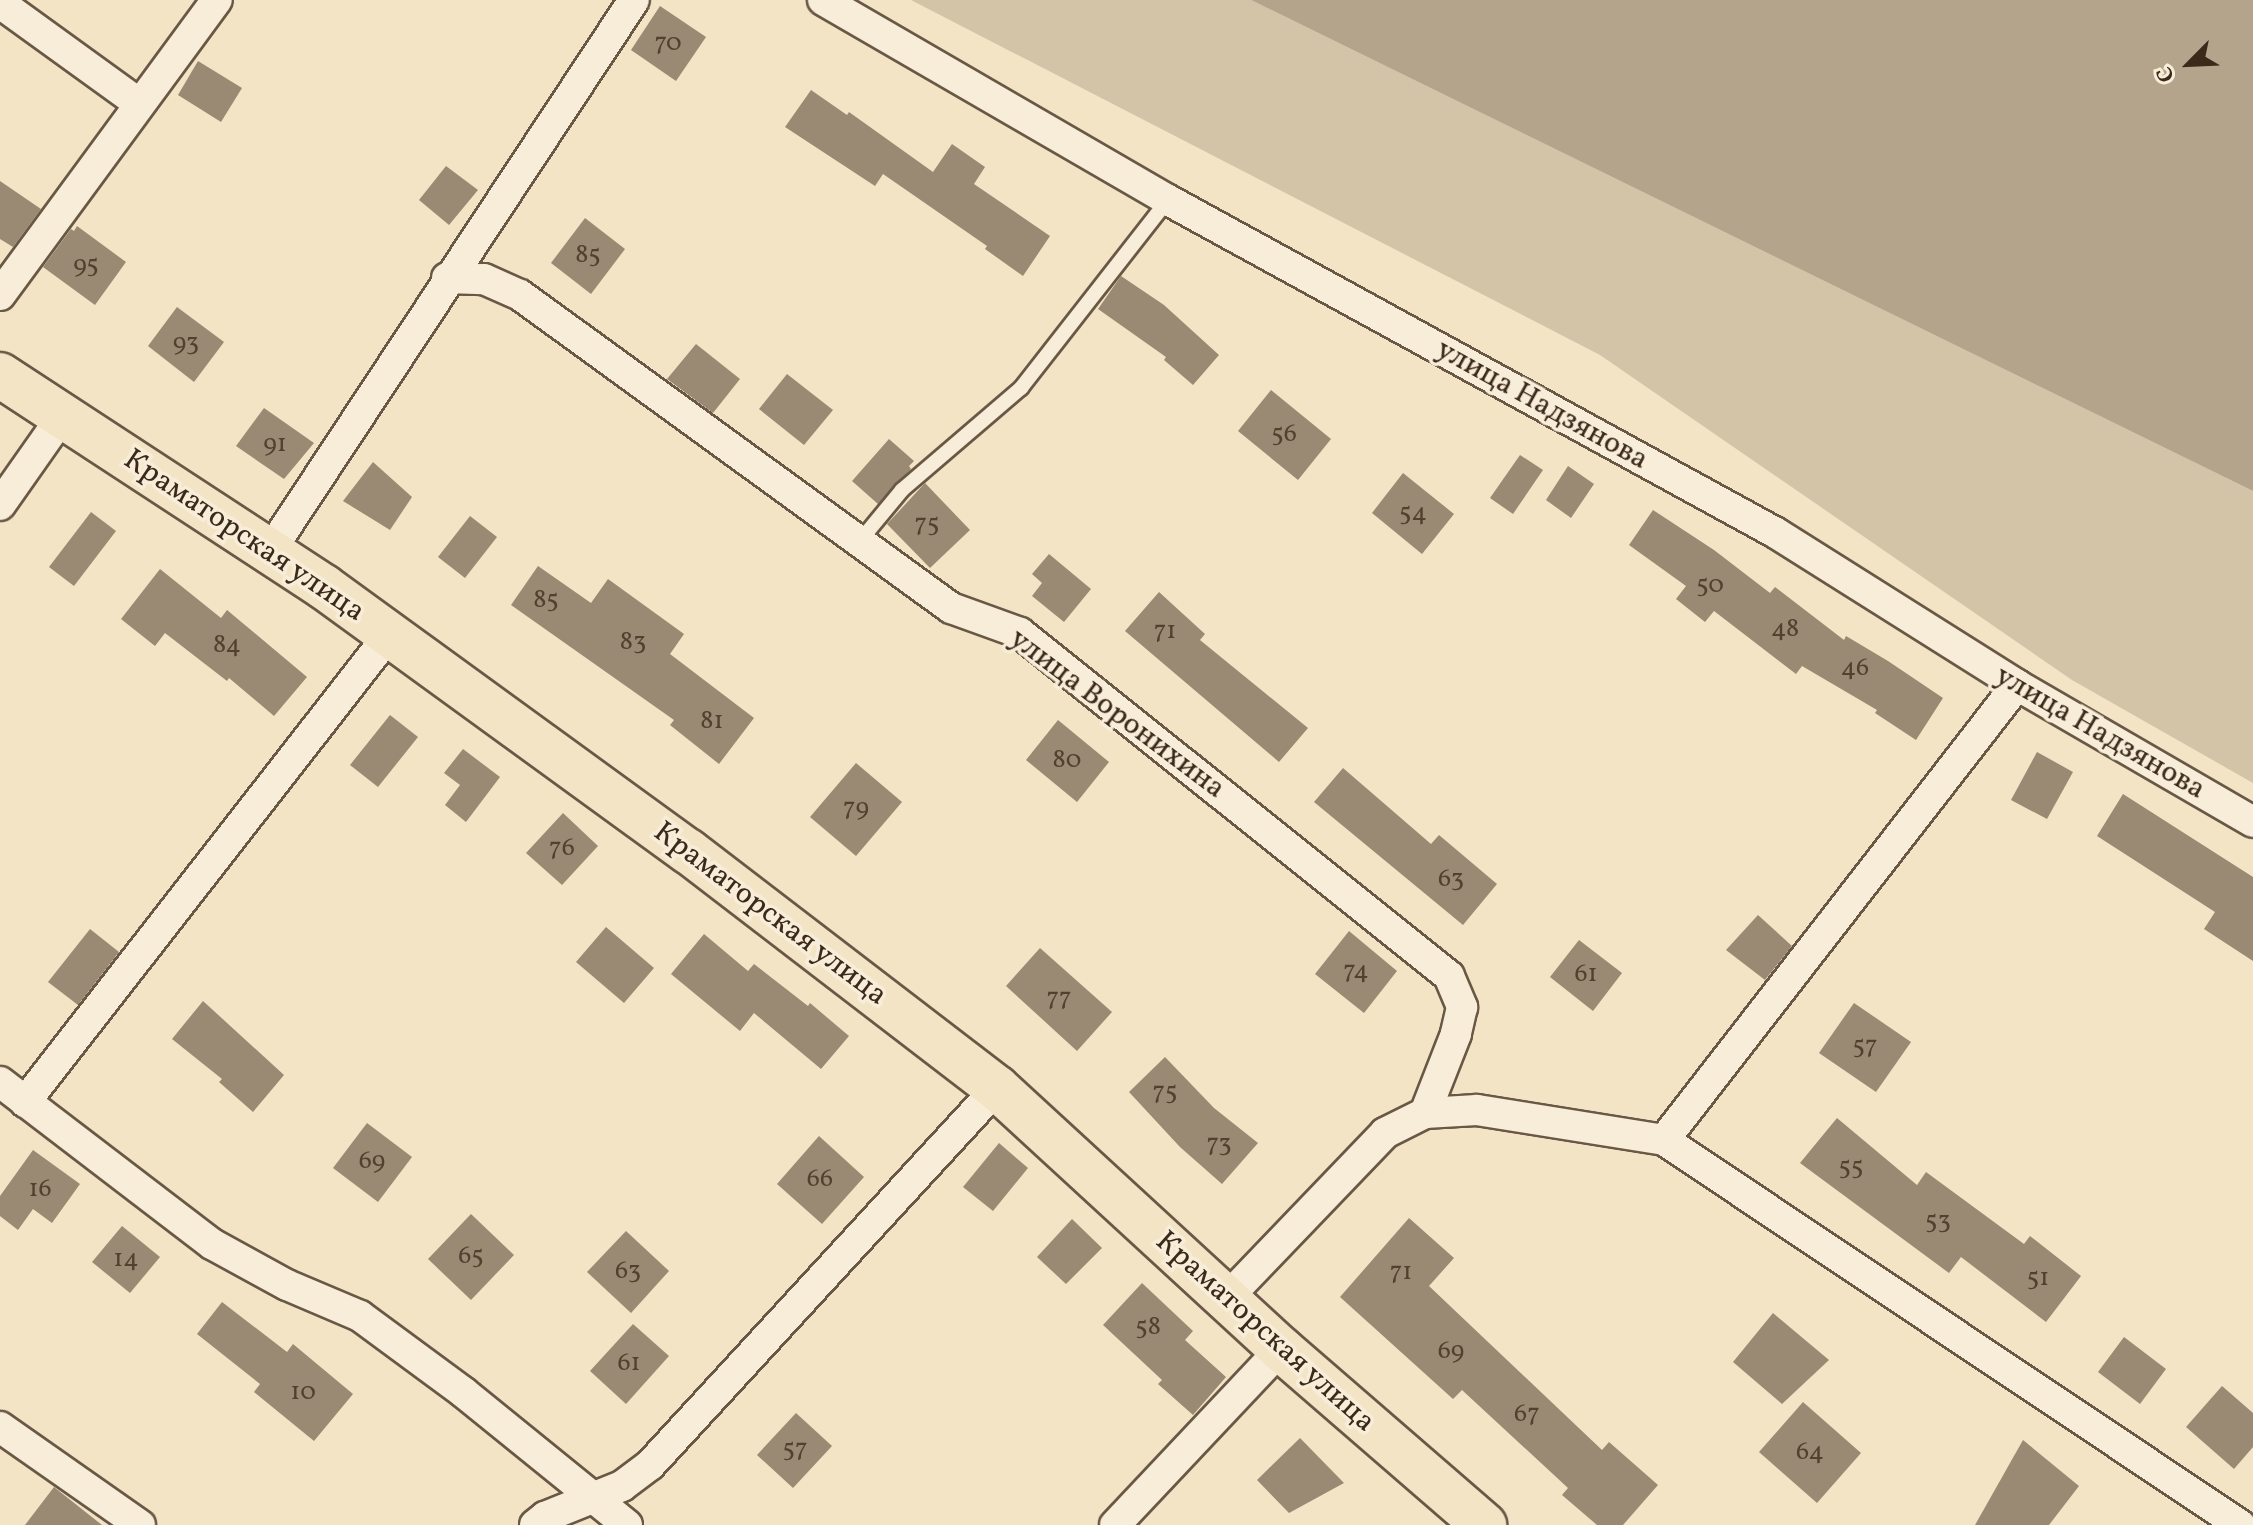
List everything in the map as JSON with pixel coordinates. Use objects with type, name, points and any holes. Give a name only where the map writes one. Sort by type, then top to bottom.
[{"type":"main road","name":"Краматорская улица","points":[[0,375],[270,551],[389,635],[688,851],[997,1088],[1281,1349],[1484,1525]]},
{"type":"street","points":[[0,295],[138,103],[173,63],[217,0]]},
{"type":"street","points":[[270,551],[447,278],[634,0]]},
{"type":"street","name":"улица Надзянова","points":[[823,0],[1168,200],[1776,533],[2017,685],[2253,822]]},
{"type":"street","points":[[0,3],[138,103]]},
{"type":"street","name":"улица Воронихина","points":[[447,278],[484,279],[520,295],[951,608],[1020,633],[1449,976],[1462,1007],[1456,1034],[1425,1113]]},
{"type":"street","points":[[0,505],[64,414]]},
{"type":"street","points":[[25,1102],[389,635]]},
{"type":"street","points":[[1664,1140],[2017,685]]},
{"type":"street","points":[[0,1082],[212,1244],[287,1285],[360,1316],[463,1392],[627,1525]]},
{"type":"street","points":[[535,1525],[591,1497],[622,1486],[650,1465],[997,1088]]},
{"type":"street","points":[[1226,1299],[1385,1133],[1425,1113],[1477,1110],[1664,1140],[2240,1525]]},
{"type":"street","points":[[1115,1525],[1281,1349]]},
{"type":"street","points":[[0,1427],[140,1525]]},
{"type":"lane","points":[[859,542],[902,490],[1021,388],[1168,200]]},
{"type":"shaded area","points":[[911,0],[1251,0],[2253,491],[2253,783],[2072,680],[1600,355]]},
{"type":"shaded area","points":[[1251,0],[2253,0],[2253,491]]},
{"type":"building","points":[[660,6],[706,37],[676,81],[631,50]]},
{"type":"building","points":[[198,61],[242,88],[221,122],[178,95]]},
{"type":"building","points":[[811,90],[847,115],[849,112],[933,172],[952,144],[985,167],[974,184],[1050,236],[1023,276],[985,249],[987,246],[883,174],[875,186],[785,127]]},
{"type":"building","points":[[446,166],[478,190],[449,225],[419,200]]},
{"type":"building","points":[[0,181],[41,209],[13,247],[0,239]]},
{"type":"building","points":[[585,218],[625,249],[591,294],[551,263]]},
{"type":"building","points":[[77,226],[126,262],[95,305],[43,267],[71,229],[74,231]]},
{"type":"building","points":[[1121,276],[1164,305],[1219,355],[1193,385],[1164,360],[1166,357],[1098,309]]},
{"type":"building","points":[[177,307],[224,342],[194,382],[148,346]]},
{"type":"building","points":[[696,344],[740,379],[713,413],[667,379]]},
{"type":"building","points":[[787,374],[833,410],[804,445],[759,409]]},
{"type":"building","points":[[1271,390],[1331,439],[1298,480],[1238,431]]},
{"type":"building","points":[[264,408],[314,443],[284,479],[236,446]]},
{"type":"building","points":[[889,439],[914,461],[909,466],[911,469],[878,504],[852,481]]},
{"type":"building","points":[[1520,455],[1543,470],[1513,514],[1490,498]]},
{"type":"building","points":[[373,462],[412,497],[390,530],[343,501]]},
{"type":"building","points":[[1568,466],[1594,484],[1571,518],[1546,500]]},
{"type":"building","points":[[1403,473],[1454,514],[1422,554],[1372,513]]},
{"type":"building","points":[[925,483],[970,530],[930,568],[887,524]]},
{"type":"building","points":[[1653,510],[1714,550],[1770,593],[1775,587],[1844,640],[1846,636],[1943,698],[1916,740],[1875,713],[1877,710],[1802,666],[1796,674],[1714,611],[1705,622],[1676,599],[1686,586],[1629,545]]},
{"type":"building","points":[[91,512],[116,531],[74,586],[49,567]]},
{"type":"building","points":[[470,516],[497,537],[465,578],[438,557]]},
{"type":"building","points":[[1049,554],[1091,589],[1064,622],[1032,596],[1042,583],[1032,574]]},
{"type":"building","points":[[538,566],[591,603],[608,579],[684,634],[670,654],[754,718],[719,764],[670,725],[674,720],[511,605]]},
{"type":"building","points":[[160,569],[221,618],[227,610],[307,677],[274,716],[229,678],[227,681],[165,633],[155,646],[121,619]]},
{"type":"building","points":[[1159,592],[1205,634],[1200,640],[1308,728],[1279,762],[1125,631]]},
{"type":"building","points":[[390,715],[418,737],[378,787],[350,765]]},
{"type":"building","points":[[1058,720],[1109,762],[1077,802],[1026,760]]},
{"type":"building","points":[[463,749],[500,777],[466,822],[445,805],[460,785],[444,773]]},
{"type":"building","points":[[2037,752],[2073,772],[2047,819],[2011,800]]},
{"type":"building","points":[[856,763],[902,802],[856,856],[810,817]]},
{"type":"building","points":[[1343,768],[1431,844],[1439,835],[1497,884],[1463,925],[1314,802]]},
{"type":"building","points":[[2123,794],[2253,877],[2253,961],[2204,929],[2215,912],[2097,836]]},
{"type":"building","points":[[563,813],[598,846],[562,885],[526,853]]},
{"type":"building","points":[[1758,915],[1792,946],[1765,980],[1726,950]]},
{"type":"building","points":[[606,927],[654,968],[624,1003],[576,962]]},
{"type":"building","points":[[90,929],[119,952],[78,1005],[48,982]]},
{"type":"building","points":[[1349,931],[1397,971],[1364,1013],[1315,974]]},
{"type":"building","points":[[704,934],[748,971],[754,964],[808,1006],[810,1003],[849,1036],[821,1069],[754,1013],[740,1031],[671,974]]},
{"type":"building","points":[[1579,940],[1622,973],[1593,1011],[1550,977]]},
{"type":"building","points":[[1040,948],[1112,1012],[1077,1051],[1006,986]]},
{"type":"building","points":[[203,1001],[284,1075],[253,1112],[219,1082],[222,1079],[172,1039]]},
{"type":"building","points":[[1854,1003],[1911,1042],[1876,1092],[1819,1053]]},
{"type":"building","points":[[1165,1057],[1214,1108],[1258,1143],[1222,1184],[1180,1147],[1129,1092]]},
{"type":"building","points":[[1837,1118],[1917,1185],[1926,1172],[2024,1244],[2030,1236],[2081,1276],[2046,1322],[1961,1257],[1949,1273],[1800,1163]]},
{"type":"building","points":[[367,1123],[412,1157],[378,1202],[333,1168]]},
{"type":"building","points":[[819,1136],[864,1177],[822,1224],[777,1184]]},
{"type":"building","points":[[999,1143],[1028,1168],[993,1211],[963,1187]]},
{"type":"building","points":[[33,1150],[80,1184],[52,1223],[33,1209],[18,1230],[0,1216],[0,1196]]},
{"type":"building","points":[[471,1214],[514,1255],[471,1300],[428,1259]]},
{"type":"building","points":[[1409,1218],[1454,1258],[1429,1286],[1602,1450],[1609,1442],[1658,1485],[1623,1525],[1597,1525],[1562,1495],[1568,1488],[1462,1390],[1453,1399],[1340,1297]]},
{"type":"building","points":[[1072,1219],[1102,1248],[1066,1284],[1037,1257]]},
{"type":"building","points":[[122,1226],[160,1257],[130,1293],[92,1262]]},
{"type":"building","points":[[626,1231],[669,1271],[631,1313],[587,1272]]},
{"type":"building","points":[[1142,1283],[1193,1331],[1185,1340],[1226,1377],[1193,1415],[1158,1384],[1162,1380],[1103,1325]]},
{"type":"building","points":[[222,1302],[287,1352],[293,1344],[353,1394],[314,1441],[254,1392],[260,1384],[197,1334]]},
{"type":"building","points":[[1773,1313],[1829,1360],[1782,1404],[1733,1362]]},
{"type":"building","points":[[633,1324],[669,1356],[626,1404],[590,1371]]},
{"type":"building","points":[[2124,1337],[2166,1369],[2140,1404],[2098,1372]]},
{"type":"building","points":[[2222,1386],[2253,1413],[2253,1447],[2234,1469],[2186,1427]]},
{"type":"building","points":[[1803,1402],[1861,1453],[1817,1503],[1759,1452]]},
{"type":"building","points":[[796,1413],[832,1446],[793,1488],[757,1455]]},
{"type":"building","points":[[1300,1438],[1344,1483],[1289,1513],[1257,1480]]},
{"type":"building","points":[[2023,1440],[2079,1486],[2049,1525],[1975,1525]]},
{"type":"building","points":[[54,1487],[102,1525],[25,1525]]}]
